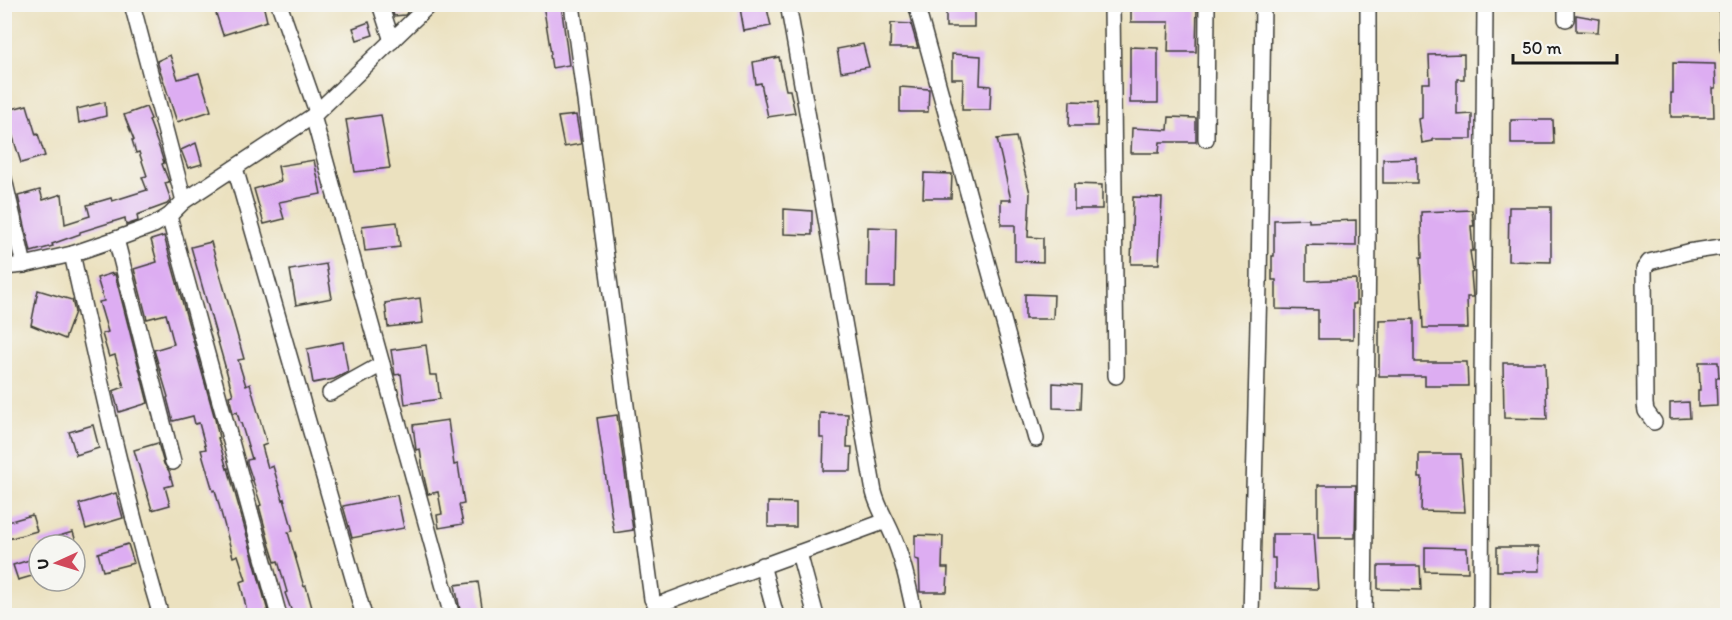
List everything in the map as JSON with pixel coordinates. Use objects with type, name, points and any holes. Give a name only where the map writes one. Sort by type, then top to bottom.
[{"type":"street","points":[[132,4],[184,201]]},
{"type":"street","points":[[279,4],[315,114],[452,615]]},
{"type":"street","points":[[380,4],[392,41]]},
{"type":"street","points":[[4,267],[72,254],[154,225],[169,216],[184,201],[315,114],[430,4]]},
{"type":"street","points":[[572,4],[652,599],[658,605],[885,521]]},
{"type":"street","points":[[788,4],[876,501],[899,553],[915,615]]},
{"type":"street","points":[[916,4],[1036,439]]},
{"type":"street","points":[[1112,4],[1116,376]]},
{"type":"street","points":[[1206,139],[1207,4]]},
{"type":"street","points":[[1251,615],[1263,4]]},
{"type":"street","points":[[1364,615],[1368,4]]},
{"type":"street","points":[[1482,615],[1485,4]]},
{"type":"street","points":[[1727,4],[1728,49]]},
{"type":"street","points":[[235,168],[364,615]]},
{"type":"street","points":[[4,179],[24,265]]},
{"type":"street","points":[[169,216],[279,615]]},
{"type":"street","points":[[116,239],[173,462]]},
{"type":"street","points":[[1654,422],[1646,411],[1645,404],[1644,269],[1649,262],[1688,252],[1728,246]]},
{"type":"street","points":[[72,254],[120,467],[161,615]]},
{"type":"street","points":[[330,393],[382,364]]},
{"type":"street","points":[[799,553],[816,615]]},
{"type":"street","points":[[762,565],[776,615]]},
{"type":"building","points":[[213,4],[263,4],[267,21],[223,35]]},
{"type":"building","points":[[390,4],[406,4],[407,13],[394,16]]},
{"type":"building","points":[[543,4],[561,4],[569,65],[552,68]]},
{"type":"building","points":[[766,4],[771,26],[744,31],[740,8]]},
{"type":"building","points":[[946,4],[974,4],[974,27],[946,27]]},
{"type":"building","points":[[1131,4],[1197,4],[1196,52],[1168,52],[1169,22],[1131,22]]},
{"type":"building","points":[[1576,15],[1599,19],[1598,32],[1576,31]]},
{"type":"building","points":[[369,22],[373,35],[357,40],[353,28]]},
{"type":"building","points":[[891,23],[911,24],[918,48],[890,48]]},
{"type":"building","points":[[863,44],[869,67],[841,72],[837,49]]},
{"type":"building","points":[[1130,47],[1158,48],[1158,103],[1130,103]]},
{"type":"building","points":[[952,54],[981,56],[980,85],[991,86],[990,110],[962,110],[963,79],[952,79]]},
{"type":"building","points":[[1464,54],[1464,79],[1457,79],[1457,115],[1472,114],[1472,139],[1433,139],[1433,141],[1422,143],[1419,119],[1422,118],[1422,83],[1430,83],[1429,55]]},
{"type":"building","points":[[170,55],[178,79],[199,73],[211,111],[177,122],[157,61]]},
{"type":"building","points":[[779,57],[786,90],[790,90],[795,113],[768,117],[761,83],[756,84],[753,62]]},
{"type":"building","points":[[1673,63],[1715,64],[1714,117],[1671,117]]},
{"type":"building","points":[[900,87],[929,89],[928,112],[900,112]]},
{"type":"building","points":[[1070,101],[1098,102],[1097,126],[1069,126]]},
{"type":"building","points":[[105,102],[106,116],[79,123],[77,109]]},
{"type":"building","points":[[27,105],[45,156],[21,163],[4,111]]},
{"type":"building","points":[[146,107],[164,163],[162,164],[169,182],[165,183],[171,200],[167,204],[137,215],[138,221],[126,225],[125,218],[80,232],[80,234],[52,244],[53,246],[31,252],[18,196],[40,190],[43,200],[62,194],[65,224],[90,216],[87,205],[111,198],[112,201],[147,190],[142,177],[147,176],[139,152],[136,153],[132,140],[134,140],[124,115]]},
{"type":"building","points":[[381,115],[390,168],[355,172],[346,120]]},
{"type":"building","points":[[576,115],[581,144],[564,147],[558,117]]},
{"type":"building","points":[[1169,117],[1196,118],[1196,142],[1160,142],[1159,153],[1131,153],[1132,128],[1168,130]]},
{"type":"building","points":[[1511,120],[1553,120],[1554,144],[1511,144]]},
{"type":"building","points":[[1016,137],[1030,193],[1028,237],[1043,238],[1043,262],[1015,261],[1015,225],[1001,225],[1001,200],[1011,200],[997,139]]},
{"type":"building","points":[[196,143],[202,164],[188,168],[181,150]]},
{"type":"building","points":[[1417,158],[1417,183],[1383,183],[1383,159]]},
{"type":"building","points":[[314,160],[321,194],[279,202],[284,219],[264,224],[254,189],[281,181],[278,166]]},
{"type":"building","points":[[924,173],[952,174],[951,198],[923,198]]},
{"type":"building","points":[[1074,184],[1102,185],[1102,209],[1074,209]]},
{"type":"building","points":[[1133,197],[1162,198],[1159,264],[1131,264]]},
{"type":"building","points":[[1509,207],[1551,207],[1551,262],[1508,261]]},
{"type":"building","points":[[784,209],[812,211],[812,235],[784,234]]},
{"type":"building","points":[[1472,210],[1473,251],[1470,251],[1473,297],[1467,297],[1468,328],[1423,328],[1421,212]]},
{"type":"building","points":[[1309,219],[1309,222],[1356,220],[1356,246],[1306,245],[1306,281],[1356,279],[1353,339],[1318,339],[1318,310],[1276,309],[1276,280],[1272,280],[1274,220]]},
{"type":"building","points":[[397,222],[400,247],[365,251],[362,226]]},
{"type":"building","points":[[868,227],[896,228],[895,287],[867,287]]},
{"type":"building","points":[[164,236],[215,419],[218,438],[269,615],[248,615],[240,582],[246,580],[238,555],[233,557],[215,490],[213,491],[201,450],[206,449],[199,423],[195,424],[193,416],[173,421],[154,350],[174,344],[166,314],[147,319],[134,269],[157,262],[151,240]]},
{"type":"building","points":[[211,242],[244,359],[238,360],[246,386],[250,384],[267,444],[262,446],[268,468],[273,466],[284,499],[293,531],[288,532],[314,615],[293,615],[285,593],[287,592],[278,561],[275,562],[270,546],[259,506],[261,505],[247,463],[247,460],[252,459],[237,412],[233,413],[229,396],[233,395],[191,247]]},
{"type":"building","points":[[326,264],[332,298],[296,305],[290,270]]},
{"type":"building","points":[[113,273],[148,403],[119,412],[113,391],[124,387],[115,355],[109,357],[102,334],[108,332],[99,302],[104,301],[97,278]]},
{"type":"building","points":[[38,290],[72,300],[75,312],[65,339],[31,325]]},
{"type":"building","points":[[1025,294],[1054,295],[1053,319],[1025,319]]},
{"type":"building","points":[[420,298],[423,323],[388,327],[385,303]]},
{"type":"building","points":[[1414,319],[1414,362],[1467,362],[1468,386],[1425,386],[1425,376],[1379,376],[1379,320]]},
{"type":"building","points":[[343,342],[348,372],[334,379],[313,383],[307,349]]},
{"type":"building","points":[[426,345],[430,375],[437,375],[440,399],[405,404],[401,374],[395,375],[391,350]]},
{"type":"building","points":[[1699,362],[1718,362],[1717,406],[1698,407]]},
{"type":"building","points":[[1503,363],[1545,363],[1547,419],[1504,418]]},
{"type":"building","points":[[1053,383],[1081,385],[1080,409],[1053,408]]},
{"type":"building","points":[[1689,402],[1690,418],[1670,419],[1670,403]]},
{"type":"building","points":[[820,413],[848,414],[847,447],[852,447],[851,471],[823,471],[824,438],[820,438]]},
{"type":"building","points":[[617,415],[633,530],[614,533],[597,418]]},
{"type":"building","points":[[448,420],[454,465],[458,464],[464,504],[459,505],[463,524],[439,528],[437,515],[442,514],[438,492],[428,494],[420,449],[416,450],[413,425]]},
{"type":"building","points":[[93,425],[99,448],[76,455],[69,432]]},
{"type":"building","points":[[158,443],[173,485],[165,487],[170,505],[152,510],[134,450]]},
{"type":"building","points":[[1419,454],[1461,454],[1465,512],[1421,511],[1422,477],[1419,477]]},
{"type":"building","points":[[1318,485],[1356,485],[1355,538],[1318,538]]},
{"type":"building","points":[[116,493],[123,518],[86,529],[79,504]]},
{"type":"building","points":[[397,495],[404,528],[352,538],[343,506]]},
{"type":"building","points":[[768,502],[796,503],[796,527],[768,527]]},
{"type":"building","points":[[32,515],[37,531],[8,539],[4,523]]},
{"type":"building","points":[[1272,534],[1314,534],[1318,589],[1275,588]]},
{"type":"building","points":[[915,535],[943,536],[942,568],[948,568],[947,592],[920,592],[919,560],[915,559]]},
{"type":"building","points":[[128,544],[134,563],[103,571],[98,553]]},
{"type":"building","points":[[1425,547],[1467,548],[1468,572],[1425,571]]},
{"type":"building","points":[[1497,547],[1539,547],[1540,571],[1497,571]]},
{"type":"building","points":[[27,561],[27,577],[18,580],[13,565]]},
{"type":"building","points":[[1378,566],[1420,566],[1421,590],[1378,589]]},
{"type":"building","points":[[478,582],[483,613],[461,615],[455,585]]}]
